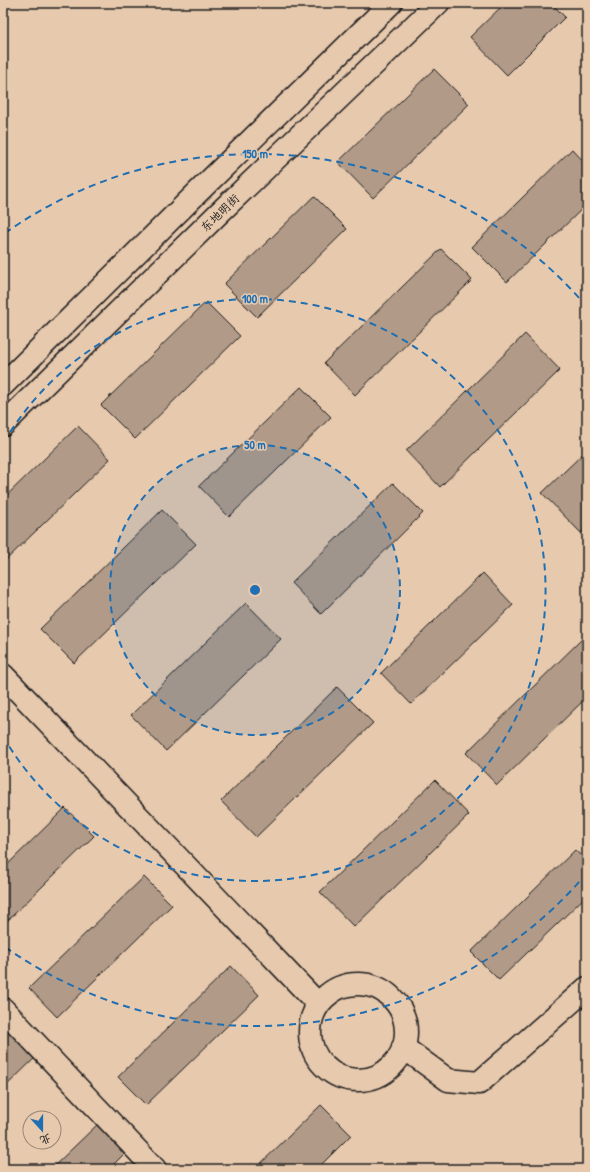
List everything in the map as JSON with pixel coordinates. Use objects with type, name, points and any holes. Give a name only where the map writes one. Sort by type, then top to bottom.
[{"type":"street","points":[[3,385],[191,198],[391,3]]},
{"type":"street","name":"东地明街","points":[[3,425],[438,3]]},
{"type":"street","points":[[3,675],[318,1004]]},
{"type":"street","points":[[357,984],[372,987],[386,994],[396,1004],[403,1017],[405,1032],[403,1047],[396,1060],[386,1071],[372,1078],[358,1080],[343,1078],[329,1071],[319,1060],[312,1047],[310,1032],[312,1018],[318,1004],[329,994],[342,987],[357,984]]},
{"type":"street","points":[[403,1047],[448,1080],[479,1082],[587,988]]},
{"type":"street","points":[[3,1009],[155,1169]]},
{"type":"building","points":[[505,3],[551,3],[565,17],[507,75],[470,37]]},
{"type":"building","points":[[434,69],[469,104],[373,198],[338,162]]},
{"type":"building","points":[[572,149],[587,165],[587,204],[507,282],[472,247]]},
{"type":"building","points":[[314,196],[347,229],[257,317],[224,284]]},
{"type":"building","points":[[441,249],[472,280],[355,395],[324,363]]},
{"type":"building","points":[[206,302],[240,336],[135,439],[101,405]]},
{"type":"building","points":[[525,334],[560,370],[440,487],[406,451]]},
{"type":"building","points":[[301,387],[331,417],[229,517],[199,486]]},
{"type":"building","points":[[78,426],[110,459],[5,561],[3,559],[3,499]]},
{"type":"building","points":[[587,450],[587,528],[581,533],[542,493]]},
{"type":"building","points":[[393,483],[423,513],[321,614],[291,583]]},
{"type":"building","points":[[162,510],[196,544],[74,663],[40,629]]},
{"type":"building","points":[[483,573],[513,605],[411,704],[381,673]]},
{"type":"building","points":[[246,603],[281,639],[166,751],[131,715]]},
{"type":"building","points":[[585,636],[587,638],[587,697],[497,785],[466,753]]},
{"type":"building","points":[[337,687],[373,723],[256,837],[221,801]]},
{"type":"building","points":[[435,780],[469,815],[354,927],[320,892]]},
{"type":"building","points":[[65,808],[94,836],[3,925],[3,869]]},
{"type":"building","points":[[575,850],[587,862],[587,895],[499,980],[471,952]]},
{"type":"building","points":[[144,877],[172,905],[57,1017],[29,988]]},
{"type":"building","points":[[231,966],[259,995],[146,1105],[118,1077]]},
{"type":"building","points":[[13,1027],[39,1054],[3,1089],[3,1037]]},
{"type":"building","points":[[321,1105],[351,1135],[317,1169],[255,1169]]},
{"type":"building","points":[[100,1122],[128,1150],[109,1169],[51,1169]]}]
